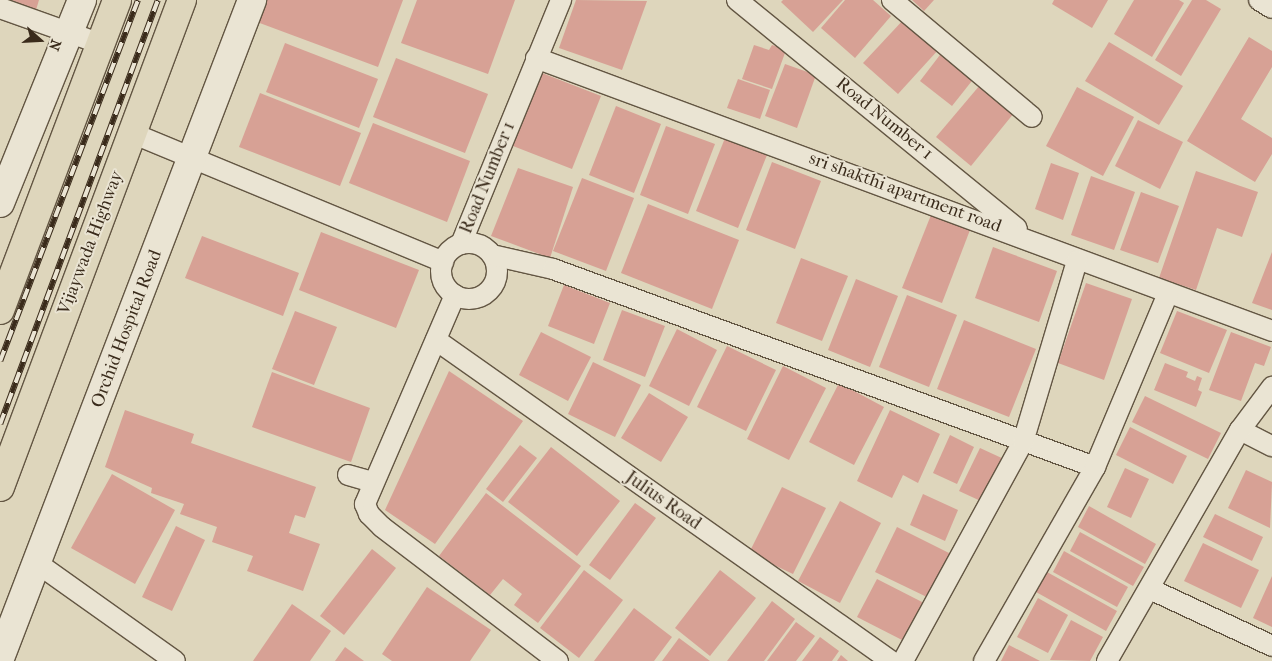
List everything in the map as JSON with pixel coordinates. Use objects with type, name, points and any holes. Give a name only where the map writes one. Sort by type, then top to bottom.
[{"type":"highway","points":[[0,310],[117,0]]},
{"type":"highway","name":"Vijaywada Highway","points":[[0,487],[182,0]]},
{"type":"street","points":[[0,203],[82,0]]},
{"type":"street","name":"Orchid Hospital Road","points":[[0,658],[252,0]]},
{"type":"street","name":"Road Number 1","points":[[461,244],[561,0]]},
{"type":"street","name":"Road Number 1","points":[[737,0],[1030,239]]},
{"type":"street","points":[[892,0],[1032,118]]},
{"type":"street","points":[[1259,0],[1272,8]]},
{"type":"street","points":[[0,8],[101,44]]},
{"type":"street","name":"sri shakthi apartment road","points":[[536,58],[1030,239],[1077,261],[1272,331]]},
{"type":"street","points":[[132,133],[443,262]]},
{"type":"street","points":[[492,255],[497,273],[491,288],[472,299],[455,295],[445,284],[443,262],[452,249],[461,244],[476,244],[492,255],[554,269],[1095,467]]},
{"type":"street","points":[[903,661],[1023,442],[1077,261]]},
{"type":"street","points":[[984,661],[1095,467],[1168,293]]},
{"type":"street","points":[[455,295],[365,504],[369,514],[382,527],[558,661]]},
{"type":"street","name":"Julius Road","points":[[436,340],[891,661]]},
{"type":"street","points":[[1107,661],[1240,430],[1272,387]]},
{"type":"street","points":[[1240,430],[1272,446]]},
{"type":"street","points":[[348,475],[373,482]]},
{"type":"street","points":[[37,563],[175,661]]},
{"type":"street","points":[[1150,589],[1272,646]]},
{"type":"building","points":[[11,0],[39,0],[36,10]]},
{"type":"building","points":[[265,0],[403,0],[378,67],[257,22]]},
{"type":"building","points":[[417,0],[515,0],[488,74],[401,43]]},
{"type":"building","points":[[576,0],[647,1],[622,70],[559,48]]},
{"type":"building","points":[[783,0],[843,0],[813,32],[781,2]]},
{"type":"building","points":[[845,0],[873,0],[891,16],[855,58],[821,28]]},
{"type":"building","points":[[912,0],[934,0],[924,11]]},
{"type":"building","points":[[1054,0],[1108,0],[1092,28],[1052,4]]},
{"type":"building","points":[[1134,0],[1179,0],[1184,3],[1152,57],[1114,34]]},
{"type":"building","points":[[1192,0],[1206,0],[1221,9],[1181,76],[1155,60]]},
{"type":"building","points":[[905,18],[939,49],[898,94],[863,63]]},
{"type":"building","points":[[1249,37],[1272,51],[1272,67],[1241,119],[1272,138],[1272,154],[1255,182],[1187,141]]},
{"type":"building","points":[[1109,42],[1183,86],[1159,125],[1085,81]]},
{"type":"building","points":[[285,43],[378,79],[359,128],[266,92]]},
{"type":"building","points":[[754,45],[769,50],[772,45],[786,50],[772,89],[742,79]]},
{"type":"building","points":[[943,51],[975,77],[952,106],[920,81]]},
{"type":"building","points":[[396,58],[488,94],[465,153],[373,117]]},
{"type":"building","points":[[785,64],[816,75],[797,128],[765,116]]},
{"type":"building","points":[[542,73],[601,96],[572,169],[513,146]]},
{"type":"building","points":[[738,79],[770,90],[760,119],[727,108]]},
{"type":"building","points":[[980,85],[1014,113],[971,166],[936,137]]},
{"type":"building","points":[[1077,87],[1134,117],[1103,176],[1046,146]]},
{"type":"building","points":[[260,93],[361,133],[340,186],[239,147]]},
{"type":"building","points":[[616,106],[661,124],[634,193],[589,175]]},
{"type":"building","points":[[1138,120],[1183,142],[1160,189],[1115,166]]},
{"type":"building","points":[[373,123],[470,161],[447,222],[349,183]]},
{"type":"building","points":[[666,126],[715,144],[688,214],[640,195]]},
{"type":"building","points":[[725,138],[767,155],[738,228],[696,211]]},
{"type":"building","points":[[772,162],[821,181],[795,249],[746,230]]},
{"type":"building","points":[[1051,163],[1079,173],[1063,220],[1035,209]]},
{"type":"building","points":[[518,168],[573,187],[550,258],[491,236]]},
{"type":"building","points":[[1196,171],[1258,192],[1242,237],[1217,228],[1196,290],[1159,278]]},
{"type":"building","points":[[1091,176],[1135,192],[1114,250],[1071,235]]},
{"type":"building","points":[[582,178],[634,198],[606,271],[553,251]]},
{"type":"building","points":[[1141,192],[1179,206],[1158,263],[1120,250]]},
{"type":"building","points":[[648,204],[739,240],[712,309],[621,273]]},
{"type":"building","points":[[931,215],[970,230],[942,303],[902,288]]},
{"type":"building","points":[[321,232],[419,270],[396,328],[299,290]]},
{"type":"building","points":[[202,236],[299,273],[283,316],[185,278]]},
{"type":"building","points":[[993,247],[1057,271],[1039,322],[975,298]]},
{"type":"building","points":[[1272,252],[1272,310],[1252,303]]},
{"type":"building","points":[[801,258],[848,276],[822,341],[776,323]]},
{"type":"building","points":[[856,279],[898,296],[870,367],[828,350]]},
{"type":"building","points":[[1086,283],[1132,299],[1104,380],[1058,363]]},
{"type":"building","points":[[564,285],[610,303],[594,344],[548,326]]},
{"type":"building","points":[[907,295],[957,315],[929,387],[879,367]]},
{"type":"building","points":[[622,310],[665,326],[645,377],[603,360]]},
{"type":"building","points":[[295,311],[337,327],[314,385],[272,369]]},
{"type":"building","points":[[1177,311],[1227,330],[1209,373],[1160,353]]},
{"type":"building","points":[[964,320],[1036,349],[1009,417],[937,389]]},
{"type":"building","points":[[677,329],[717,350],[689,406],[649,386]]},
{"type":"building","points":[[541,332],[591,357],[568,401],[519,375]]},
{"type":"building","points":[[1231,332],[1271,347],[1264,366],[1255,363],[1241,401],[1209,390]]},
{"type":"building","points":[[727,346],[776,370],[746,431],[697,407]]},
{"type":"building","points":[[593,362],[641,385],[615,437],[568,414]]},
{"type":"building","points":[[1165,363],[1188,372],[1186,377],[1195,381],[1197,376],[1202,378],[1198,390],[1202,392],[1196,407],[1154,390]]},
{"type":"building","points":[[783,366],[826,388],[789,460],[747,439]]},
{"type":"building","points":[[449,371],[523,421],[435,544],[385,510]]},
{"type":"building","points":[[272,372],[370,408],[351,462],[252,427]]},
{"type":"building","points":[[839,383],[884,407],[854,465],[809,442]]},
{"type":"building","points":[[649,393],[688,417],[661,462],[621,438]]},
{"type":"building","points":[[1145,396],[1221,433],[1208,459],[1132,422]]},
{"type":"building","points":[[125,410],[194,434],[191,443],[316,487],[305,518],[295,515],[289,533],[320,544],[303,591],[247,571],[253,556],[212,542],[217,527],[180,514],[184,504],[151,493],[152,488],[105,467]]},
{"type":"building","points":[[890,410],[940,434],[918,483],[903,475],[892,498],[857,481]]},
{"type":"building","points":[[1130,427],[1187,456],[1173,484],[1116,455]]},
{"type":"building","points":[[950,435],[974,447],[957,484],[933,473]]},
{"type":"building","points":[[520,445],[537,458],[503,502],[486,489]]},
{"type":"building","points":[[551,447],[620,501],[577,556],[508,502]]},
{"type":"building","points":[[980,448],[1006,460],[985,503],[959,491]]},
{"type":"building","points":[[1125,468],[1149,479],[1131,518],[1107,507]]},
{"type":"building","points":[[1246,470],[1272,482],[1270,528],[1228,508]]},
{"type":"building","points":[[112,474],[175,510],[135,584],[71,548]]},
{"type":"building","points":[[782,487],[826,508],[793,574],[749,553]]},
{"type":"building","points":[[486,493],[581,566],[538,623],[514,605],[522,594],[503,579],[490,595],[439,556]]},
{"type":"building","points":[[923,494],[958,510],[945,541],[910,525]]},
{"type":"building","points":[[840,501],[881,523],[840,603],[798,581]]},
{"type":"building","points":[[635,503],[656,518],[610,580],[589,565]]},
{"type":"building","points":[[1089,506],[1156,544],[1145,564],[1078,527]]},
{"type":"building","points":[[1215,514],[1263,537],[1252,561],[1203,537]]},
{"type":"building","points":[[176,526],[205,540],[172,611],[142,597]]},
{"type":"building","points":[[897,527],[953,555],[931,599],[875,572]]},
{"type":"building","points":[[1080,532],[1144,567],[1133,586],[1070,551]]},
{"type":"building","points":[[1203,543],[1259,570],[1241,608],[1184,581]]},
{"type":"building","points":[[372,549],[396,568],[344,635],[320,616]]},
{"type":"building","points":[[1064,551],[1128,587],[1117,607],[1053,572]]},
{"type":"building","points":[[584,570],[623,600],[579,658],[540,628]]},
{"type":"building","points":[[720,570],[756,598],[710,656],[675,628]]},
{"type":"building","points":[[1047,572],[1117,611],[1106,631],[1036,592]]},
{"type":"building","points":[[1272,576],[1272,627],[1253,618]]},
{"type":"building","points":[[877,579],[924,603],[904,641],[857,617]]},
{"type":"building","points":[[427,587],[491,630],[470,661],[392,661],[382,654]]},
{"type":"building","points":[[1038,598],[1068,615],[1048,653],[1017,637]]},
{"type":"building","points":[[772,601],[795,619],[764,661],[727,661]]},
{"type":"building","points":[[292,604],[331,631],[310,661],[253,661]]},
{"type":"building","points":[[634,608],[672,637],[654,661],[594,661]]},
{"type":"building","points":[[1071,620],[1103,637],[1090,661],[1050,660]]},
{"type":"building","points":[[796,622],[815,636],[796,661],[767,661]]},
{"type":"building","points":[[820,637],[839,651],[832,661],[802,661]]},
{"type":"building","points":[[679,638],[710,661],[662,661]]},
{"type":"building","points":[[1009,645],[1040,661],[1001,661]]},
{"type":"building","points":[[345,647],[364,661],[335,661]]},
{"type":"building","points":[[841,655],[848,661],[837,661]]},
{"type":"railway","points":[[0,361],[138,0]]},
{"type":"railway","points":[[0,424],[158,0]]}]
